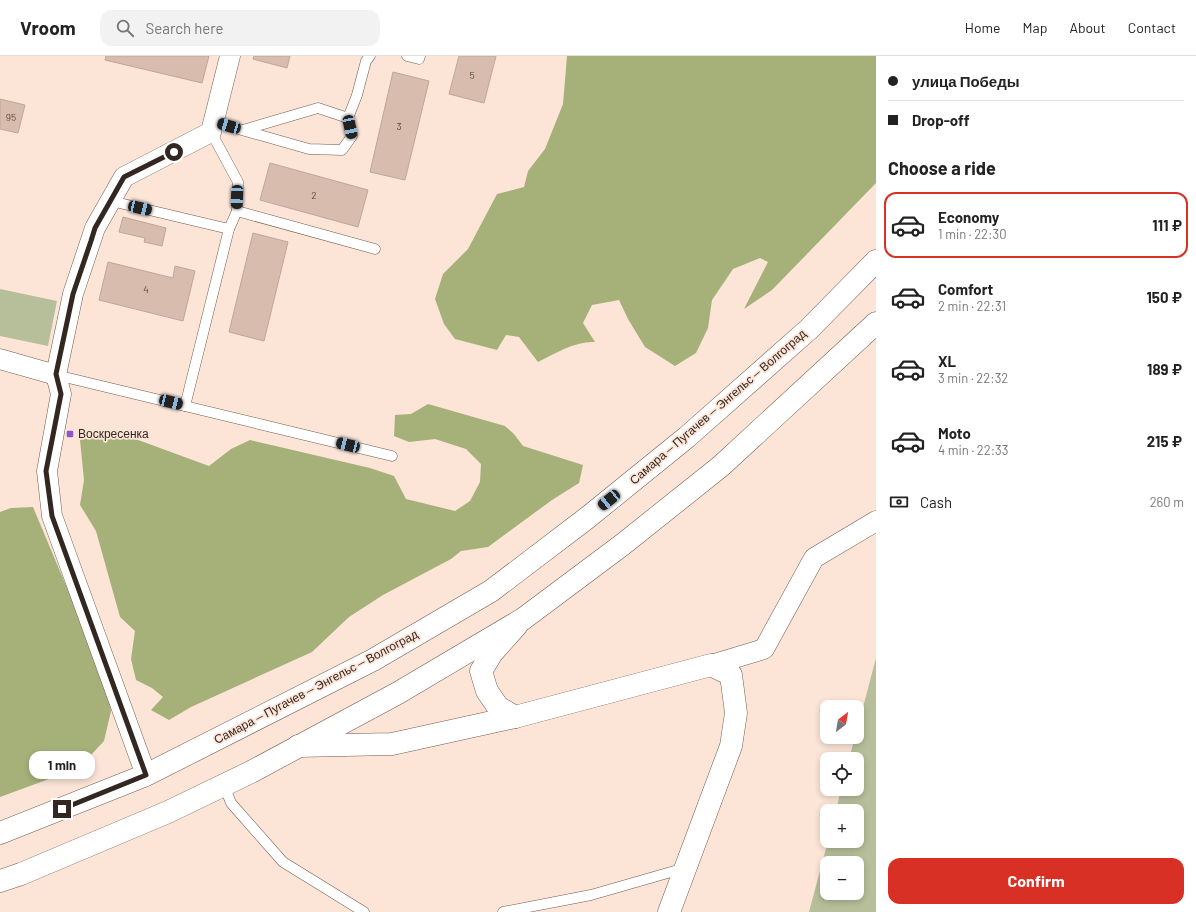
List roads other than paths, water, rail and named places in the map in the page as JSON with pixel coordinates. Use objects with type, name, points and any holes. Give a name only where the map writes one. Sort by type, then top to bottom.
[{"type":"main road","name":"Самара — Пугачев — Энгельс — Волгоград","points":[[0,833],[146,775],[372,660],[492,591],[587,518],[687,437],[809,329],[876,261]]},
{"type":"main road","points":[[0,881],[21,874],[168,812],[252,772],[398,693],[522,619],[622,544],[721,466],[876,324]]},
{"type":"main road","points":[[515,717],[498,707],[487,691],[481,671],[492,652],[522,619]]},
{"type":"main road","points":[[298,746],[392,744],[515,717],[711,665],[731,675],[736,713],[731,746],[669,912]]},
{"type":"street","points":[[146,775],[52,516],[46,471],[61,394],[56,374],[73,294],[95,228],[124,177],[213,127],[230,56]]},
{"type":"street","points":[[0,359],[56,374]]},
{"type":"street","points":[[711,665],[764,648],[814,558],[876,521]]},
{"type":"lane","points":[[213,127],[243,130],[309,149],[342,150],[352,136],[348,118],[357,95],[366,61],[370,56]]},
{"type":"lane","points":[[407,56],[419,59],[420,56]]},
{"type":"lane","points":[[243,130],[318,108],[348,118]]},
{"type":"lane","points":[[185,406],[229,229],[237,212],[238,182],[213,127]]},
{"type":"lane","points":[[111,201],[229,229]]},
{"type":"lane","points":[[237,212],[375,249]]},
{"type":"lane","points":[[56,374],[392,456]]},
{"type":"lane","points":[[224,785],[231,803],[283,862],[364,912]]},
{"type":"lane","points":[[504,912],[591,895],[685,868]]},
{"type":"place","name":"Воскресенка","points":[[70,434]]}]
